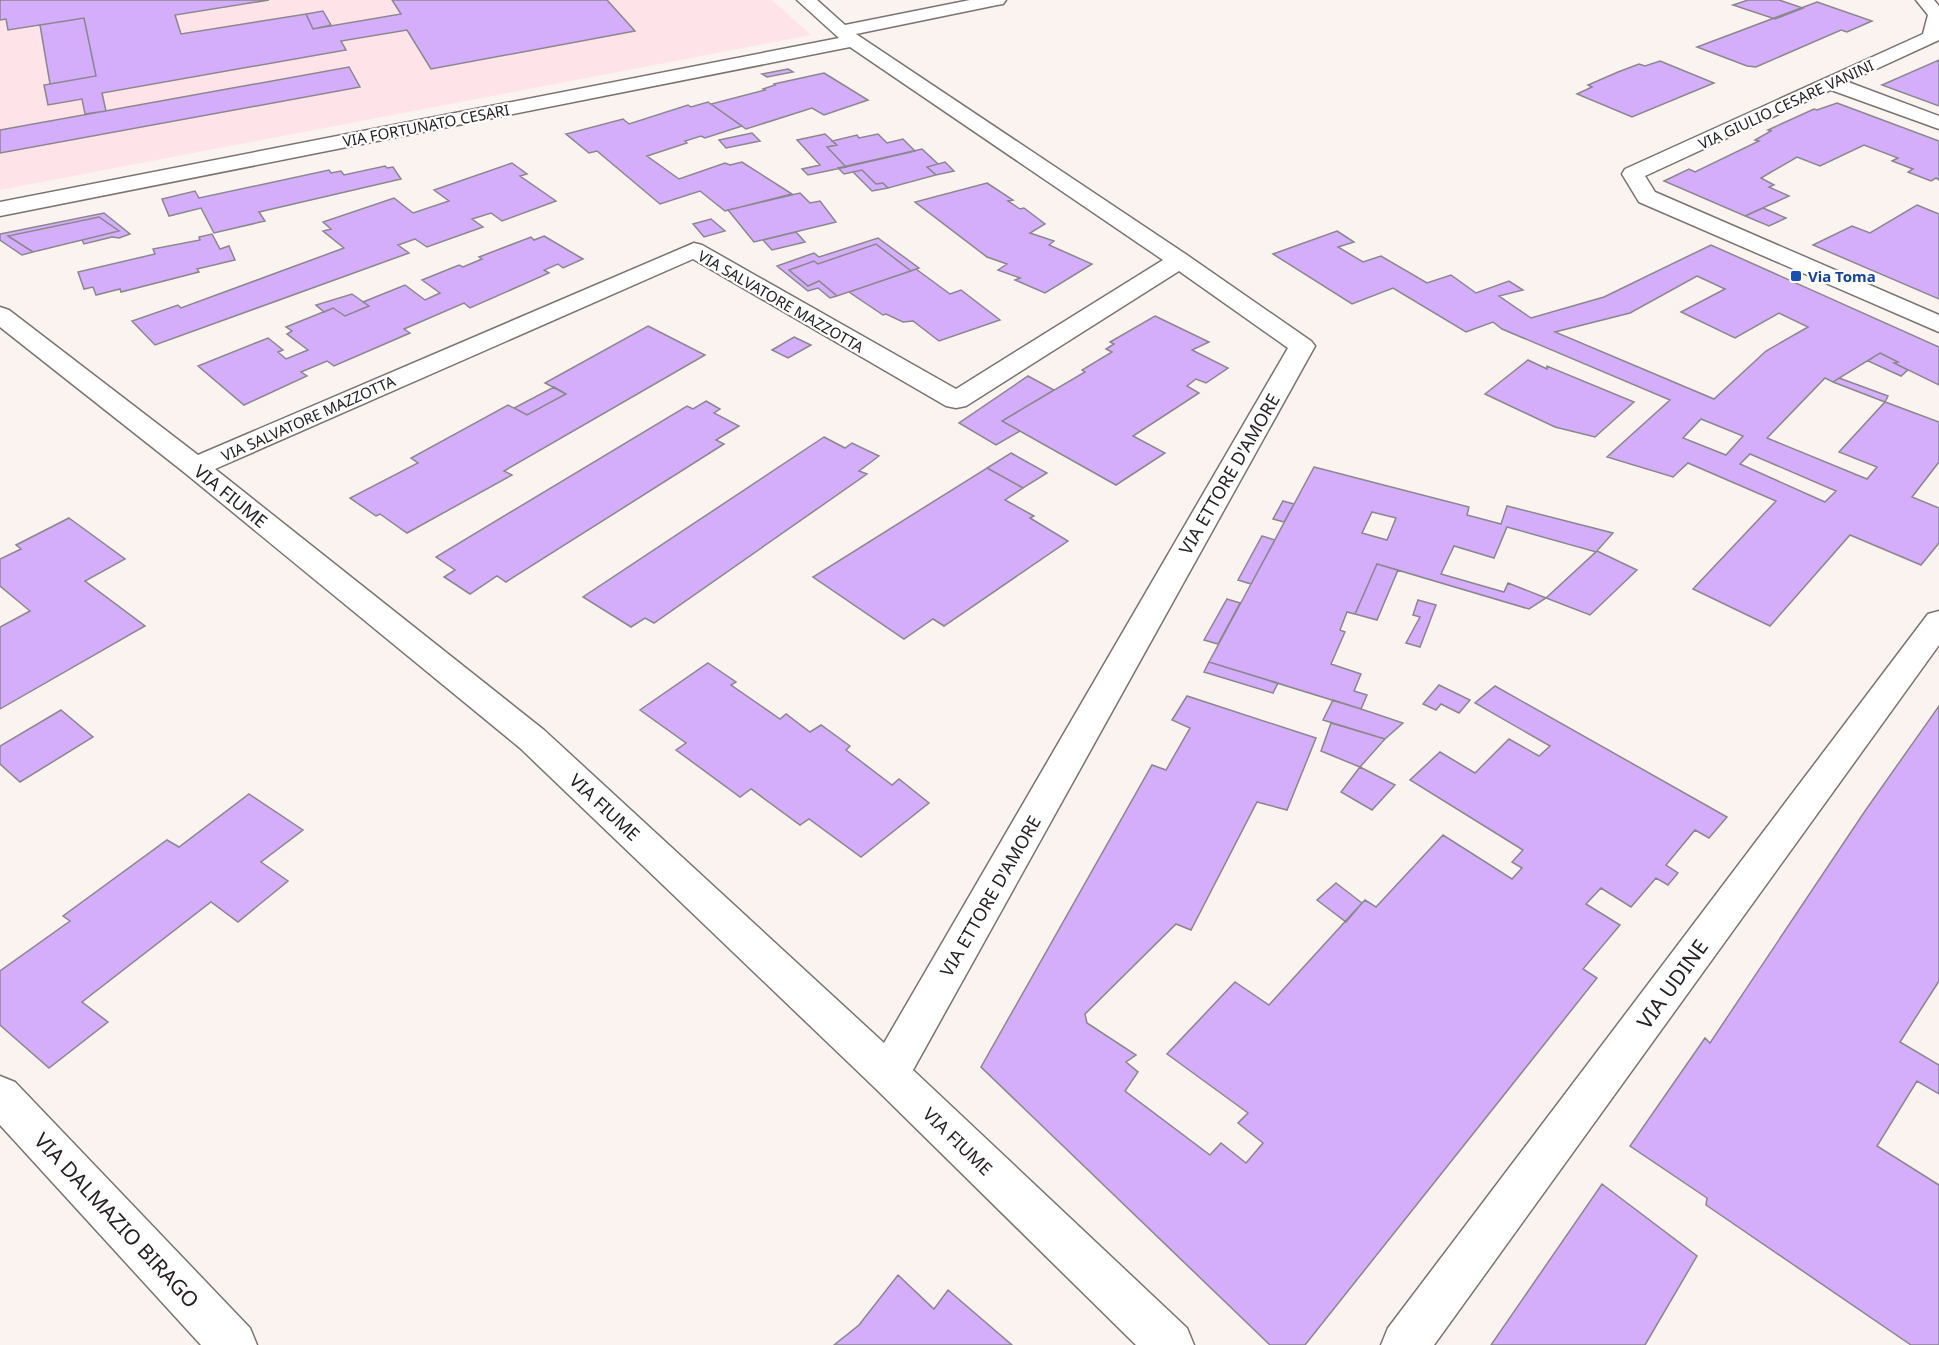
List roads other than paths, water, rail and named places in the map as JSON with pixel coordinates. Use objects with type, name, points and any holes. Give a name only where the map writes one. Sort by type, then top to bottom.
[{"type":"street","name":"VIA ETTORE D'AMORE","points":[[806,0],[847,36],[1179,260],[1302,346],[889,1074]]},
{"type":"street","name":"VIA FORTUNATO CESARI","points":[[0,208],[847,36],[997,0]]},
{"type":"street","points":[[1925,0],[1937,15],[1936,35]]},
{"type":"street","name":"VIA GIULIO CESARE VANINI","points":[[1936,35],[1633,174],[1647,197],[1939,324]]},
{"type":"street","points":[[1831,83],[1939,123]]},
{"type":"street","name":"VIA SALVATORE MAZZOTTA","points":[[195,467],[694,250],[956,400],[1179,260]]},
{"type":"street","name":"VIA FIUME","points":[[0,315],[195,467],[532,739],[889,1074],[1170,1345]]},
{"type":"street","name":"VIA UDINE","points":[[1405,1345],[1939,622]]},
{"type":"street","name":"VIA DALMAZIO BIRAGO","points":[[0,1095],[233,1345]]},
{"type":"place","name":"Via Toma","points":[[1796,276]]}]
